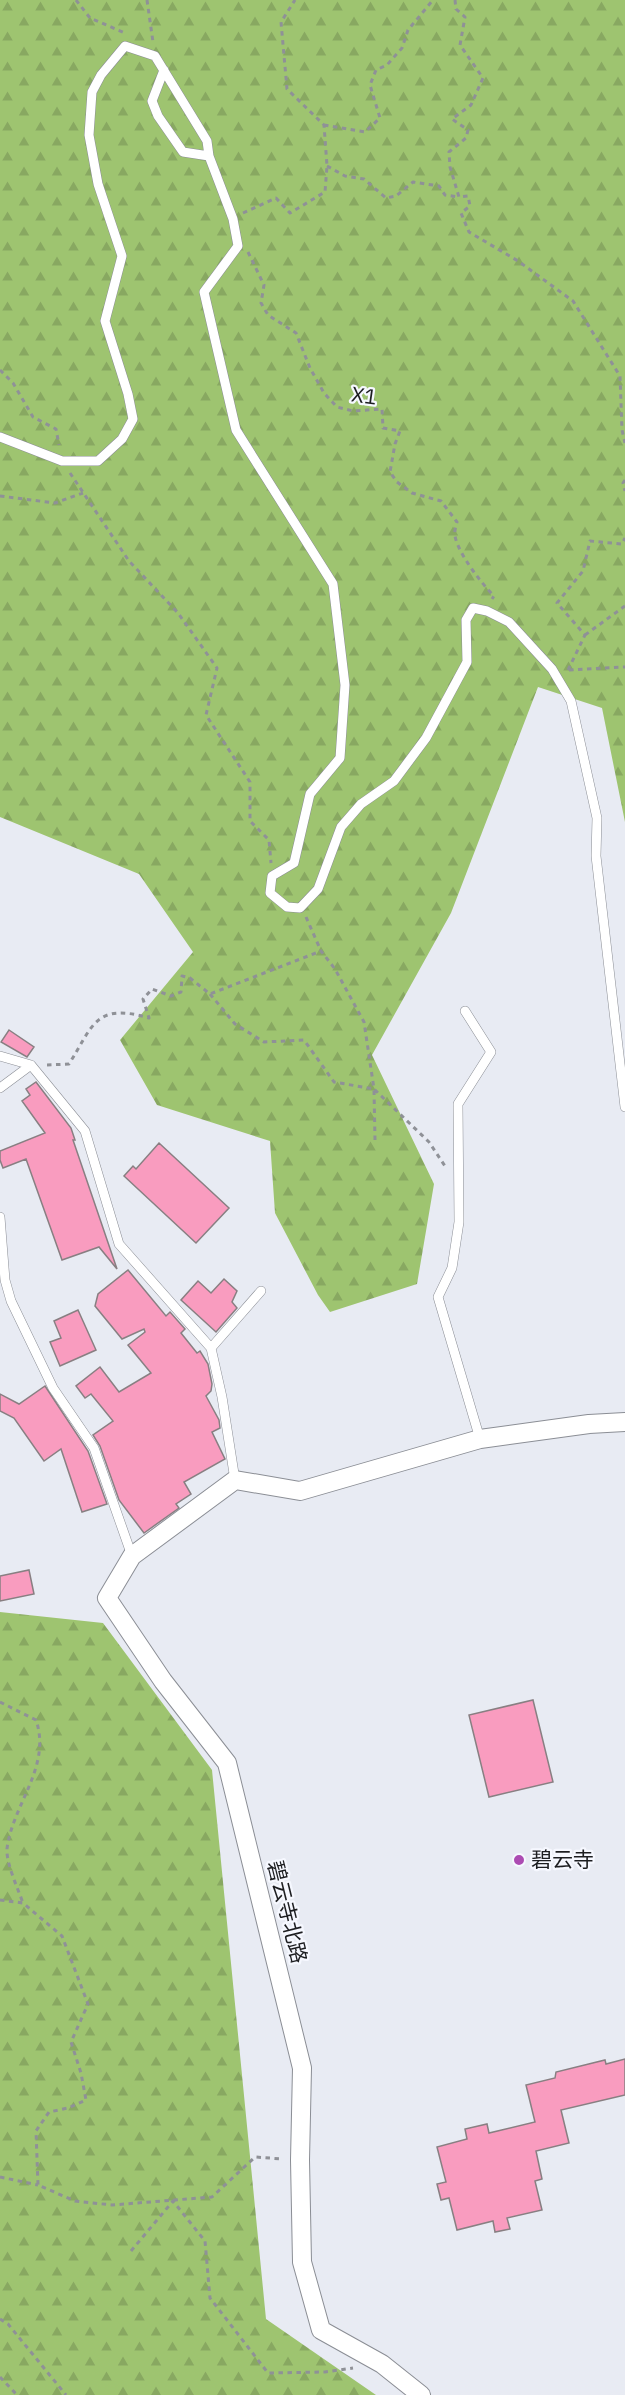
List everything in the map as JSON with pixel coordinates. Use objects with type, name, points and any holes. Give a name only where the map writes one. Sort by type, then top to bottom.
[{"type":"street","points":[[234,1480],[300,1491],[480,1439],[589,1424],[625,1422]]},
{"type":"street","name":"碧云寺北路","points":[[234,1480],[132,1556],[107,1598],[163,1681],[227,1763],[302,2068],[300,2160],[302,2262],[321,2330],[382,2364],[421,2395]]},
{"type":"lane","points":[[0,437],[62,461],[98,461],[122,440],[133,419],[128,394],[105,321],[122,256],[98,184],[89,135],[92,92],[101,75],[125,46],[155,56],[207,141],[209,156],[233,219],[238,246],[204,292],[236,430],[333,584],[345,685],[340,758],[310,794],[294,863],[272,876],[270,893],[286,907],[300,908],[318,890],[340,827],[361,804],[394,781],[426,738],[467,662],[465,620],[473,608],[487,611],[509,622],[552,669],[571,701],[597,818],[596,856],[625,1107]]},
{"type":"lane","points":[[164,70],[152,101],[158,116],[183,152],[209,156]]},
{"type":"lane","points":[[465,1011],[491,1052],[458,1104],[459,1222],[452,1268],[438,1297],[480,1439]]},
{"type":"lane","points":[[0,1056],[31,1065],[85,1131],[119,1244],[211,1348],[222,1397],[234,1480]]},
{"type":"lane","points":[[0,1088],[31,1065]]},
{"type":"lane","points":[[0,1217],[4,1280],[11,1301],[53,1388],[94,1448],[132,1556]]},
{"type":"lane","points":[[211,1348],[261,1291]]},
{"type":"path","points":[[76,0],[90,18],[128,35]]},
{"type":"path","points":[[147,0],[155,56]]},
{"type":"path","points":[[295,0],[281,22],[287,89],[324,125],[365,132],[380,118],[370,85],[376,70],[387,65],[402,48],[408,30],[433,0]]},
{"type":"path","points":[[455,0],[456,9],[465,17],[460,45],[483,78],[471,105],[452,119],[468,130],[466,138],[449,152],[450,167],[459,196]]},
{"type":"path","points":[[145,40],[153,42]]},
{"type":"path","points":[[233,219],[276,198],[290,213],[325,192],[327,166],[324,125]]},
{"type":"path","points":[[327,166],[345,176],[364,179],[386,198],[396,196],[413,182],[439,186],[445,195],[468,196],[470,206],[461,213],[469,232],[518,261],[573,301],[620,376],[622,430],[625,443]]},
{"type":"path","name":"X1","points":[[246,247],[264,285],[261,303],[268,315],[296,333],[301,350],[324,393],[337,407],[353,411],[382,409],[383,428],[400,431],[390,472],[397,482],[412,493],[441,501],[457,522],[455,535],[462,551],[480,582],[494,596],[487,611]]},
{"type":"path","points":[[0,370],[13,383],[33,417],[56,429],[62,461],[83,493],[129,561],[178,613],[217,668],[206,715],[250,782],[250,821],[268,840],[272,876]]},
{"type":"path","points":[[625,480],[623,483],[625,491]]},
{"type":"path","points":[[0,496],[55,503],[83,493]]},
{"type":"path","points":[[585,635],[557,603],[584,572],[590,541],[622,544],[625,538]]},
{"type":"path","points":[[561,687],[585,635],[625,606]]},
{"type":"path","points":[[569,670],[625,667]]},
{"type":"path","points":[[300,908],[310,922],[321,951],[335,969],[364,1022],[374,1089],[375,1140]]},
{"type":"path","points":[[210,994],[321,951]]},
{"type":"path","points":[[31,1065],[69,1064],[92,1024],[106,1016],[129,1012],[149,1018],[144,999],[152,988],[171,996],[181,992],[182,976],[190,978],[210,994],[235,1023],[264,1042],[304,1040],[334,1082],[374,1089],[429,1142],[458,1184]]},
{"type":"path","points":[[0,1702],[36,1720],[42,1736],[35,1772],[7,1851],[23,1903],[62,1936],[88,2004],[71,2042],[81,2073],[86,2100],[68,2108],[49,2112],[36,2131],[38,2185]]},
{"type":"path","points":[[0,1900],[23,1903]]},
{"type":"path","points":[[0,2177],[38,2185],[75,2201],[112,2205],[212,2197],[255,2157],[300,2160]]},
{"type":"path","points":[[131,2251],[173,2201]]},
{"type":"path","points":[[173,2201],[205,2241],[210,2298],[268,2373],[325,2372],[382,2364]]},
{"type":"path","points":[[0,2319],[8,2324],[66,2395]]},
{"type":"path","points":[[0,2378],[17,2395]]},
{"type":"green space","points":[[0,0],[625,0],[625,822],[602,708],[538,687],[451,913],[372,1055],[434,1184],[417,1284],[330,1312],[318,1295],[275,1213],[270,1141],[157,1105],[120,1040],[193,952],[139,874],[0,817]]},
{"type":"green space","points":[[0,1612],[103,1623],[212,1770],[266,2319],[376,2395],[0,2395]]},
{"type":"building","points":[[9,1030],[34,1047],[27,1057],[1,1042]]},
{"type":"building","points":[[36,1082],[71,1128],[75,1140],[73,1140],[117,1269],[99,1247],[62,1260],[26,1159],[3,1168],[0,1151],[45,1133],[22,1101],[30,1095],[26,1089]]},
{"type":"building","points":[[159,1143],[229,1208],[196,1243],[124,1176],[133,1166],[136,1169]]},
{"type":"building","points":[[128,1270],[166,1316],[170,1312],[185,1329],[181,1333],[197,1353],[200,1351],[208,1364],[212,1384],[211,1391],[206,1396],[219,1420],[220,1428],[212,1432],[225,1459],[184,1482],[191,1494],[176,1504],[179,1508],[144,1533],[119,1500],[100,1446],[93,1435],[113,1421],[91,1394],[85,1398],[76,1386],[100,1367],[119,1392],[151,1373],[128,1345],[145,1332],[144,1329],[122,1339],[95,1306],[98,1294]]},
{"type":"building","points":[[224,1279],[237,1291],[232,1302],[237,1308],[216,1332],[181,1300],[198,1281],[211,1293]]},
{"type":"building","points":[[78,1310],[96,1350],[60,1366],[50,1342],[61,1338],[54,1321]]},
{"type":"building","points":[[45,1386],[88,1451],[107,1504],[82,1512],[61,1449],[44,1461],[14,1418],[0,1411],[0,1394],[19,1404]]},
{"type":"building","points":[[29,1570],[34,1594],[0,1601],[0,1576]]},
{"type":"building","points":[[533,1700],[553,1782],[489,1797],[469,1715]]},
{"type":"building","points":[[625,2059],[625,2095],[561,2110],[569,2143],[536,2151],[542,2179],[535,2181],[542,2210],[507,2218],[510,2229],[495,2232],[493,2221],[457,2230],[449,2198],[441,2200],[437,2184],[446,2182],[437,2147],[467,2139],[465,2129],[487,2124],[489,2133],[535,2122],[526,2085],[555,2078],[556,2072],[605,2060],[606,2064]]},
{"type":"place","name":"碧云寺","points":[[519,1860]]}]
